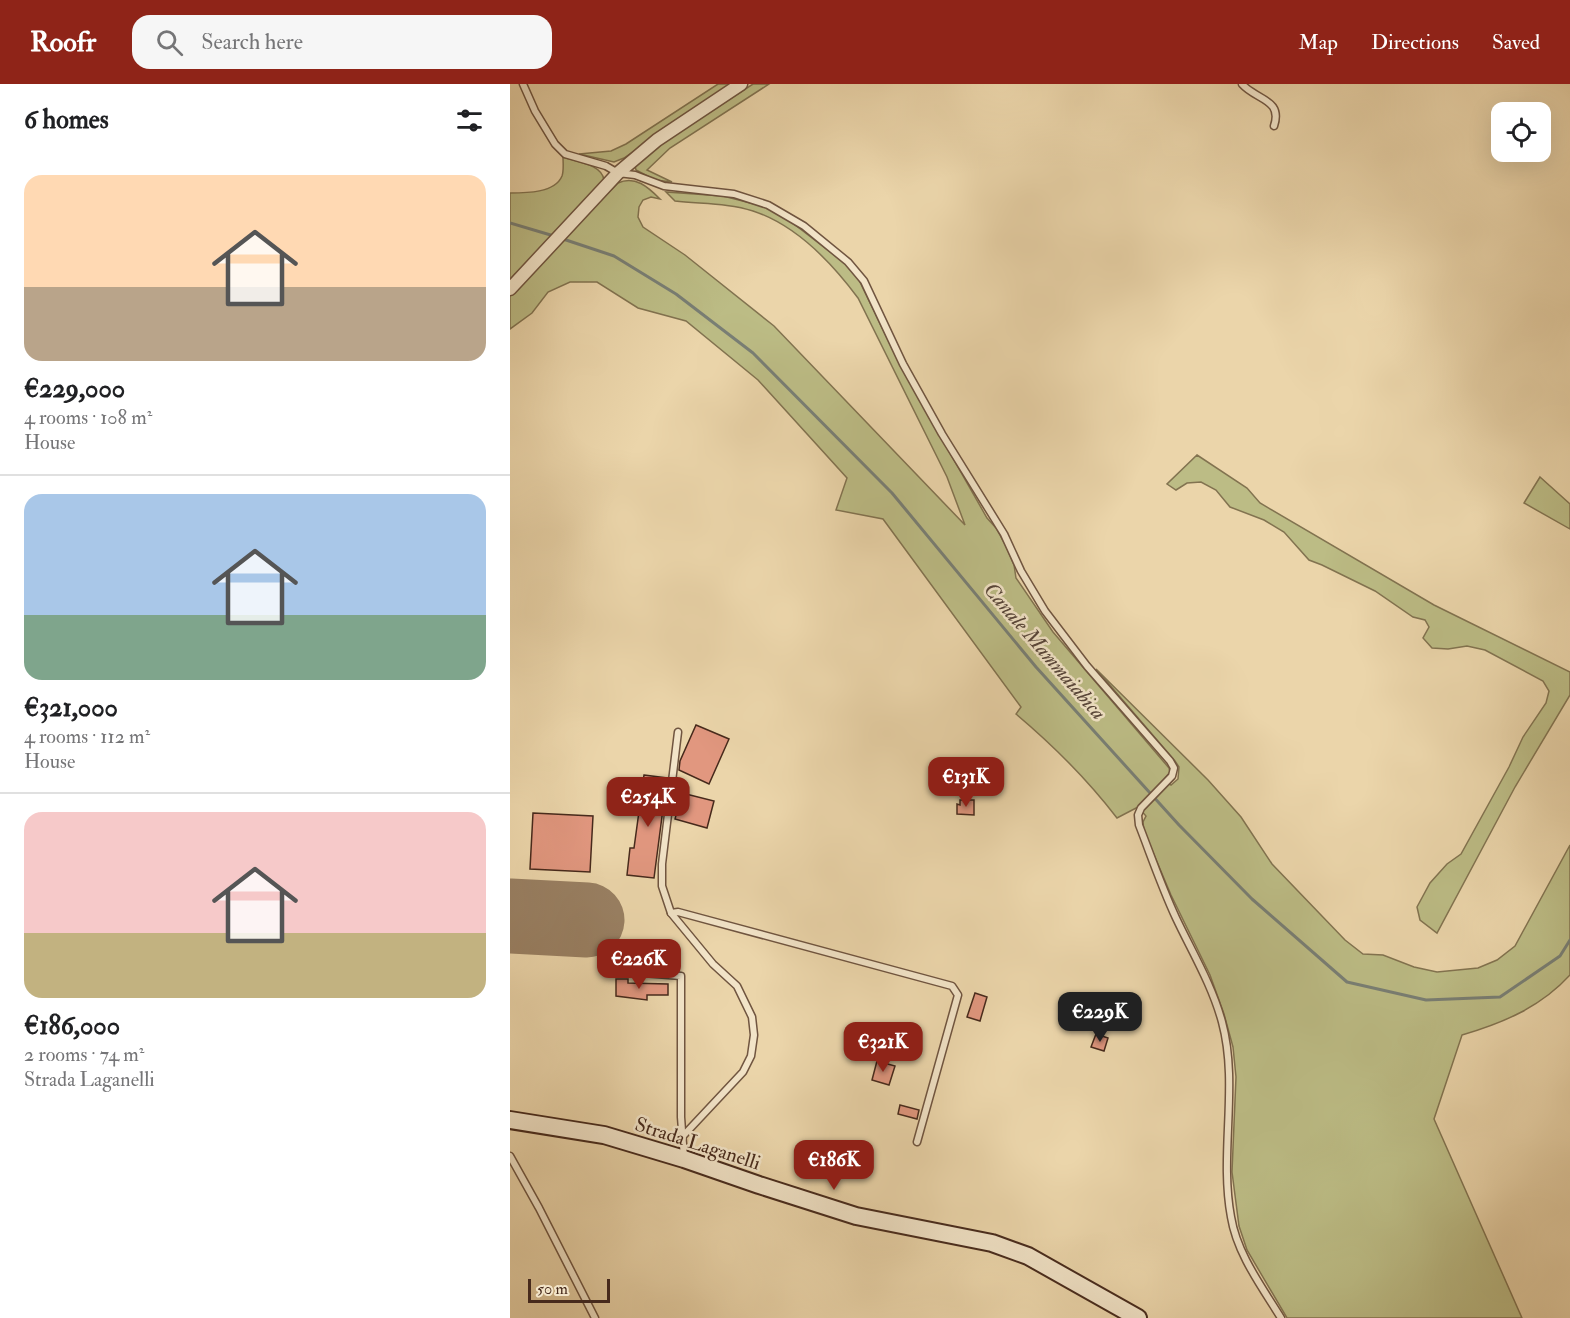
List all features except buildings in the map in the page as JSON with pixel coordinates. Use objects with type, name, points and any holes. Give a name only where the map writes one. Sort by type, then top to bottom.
[{"type":"street","points":[[510,289],[618,173],[657,140],[741,84]]},
{"type":"street","name":"Strada Laganelli","points":[[510,1120],[604,1135],[856,1216],[992,1243],[1028,1256],[1138,1318]]},
{"type":"lane","points":[[523,84],[535,111],[555,144],[565,154],[664,186],[734,194],[768,205],[804,226],[848,262],[864,281],[903,363],[942,434],[1004,534],[1021,571],[1045,611],[1087,666],[1170,761],[1174,768],[1172,776],[1141,808],[1138,815],[1139,825],[1175,916],[1209,984],[1222,1023],[1229,1086],[1227,1179],[1230,1216],[1243,1254],[1281,1318]]},
{"type":"lane","points":[[1242,84],[1247,90],[1272,105],[1277,118],[1274,126]]},
{"type":"lane","points":[[678,732],[662,864],[662,886],[670,914],[713,964],[737,986],[752,1017],[754,1035],[751,1056],[743,1072],[683,1136]]},
{"type":"lane","points":[[670,914],[678,912],[738,927],[952,986],[958,995],[917,1142]]},
{"type":"lane","points":[[617,967],[630,972],[681,976],[681,1117],[684,1159]]},
{"type":"lane","points":[[510,1156],[595,1318]]},
{"type":"green space","points":[[718,84],[732,84],[624,158],[614,162],[579,154],[611,151],[626,144]]},
{"type":"green space","points":[[753,84],[769,84],[670,148],[647,170],[672,182],[655,180],[636,170],[635,166],[662,143]]},
{"type":"green space","points":[[563,157],[594,167],[599,170],[604,180],[575,210],[583,218],[618,183],[624,181],[636,181],[660,199],[651,197],[643,200],[639,207],[638,217],[643,227],[685,255],[774,326],[965,525],[947,477],[858,298],[837,272],[798,235],[769,217],[734,206],[675,201],[666,192],[723,196],[766,207],[786,218],[846,264],[858,278],[901,367],[987,518],[996,528],[1006,546],[1014,565],[1016,578],[1053,632],[1169,768],[1170,772],[1163,781],[1171,785],[1178,779],[1179,767],[1096,669],[1208,780],[1241,817],[1272,864],[1345,940],[1363,954],[1383,955],[1414,967],[1437,972],[1478,968],[1497,960],[1515,946],[1570,845],[1570,975],[1534,1005],[1507,1019],[1462,1035],[1434,1119],[1522,1318],[1287,1318],[1247,1250],[1239,1226],[1232,1172],[1236,1077],[1233,1047],[1224,1014],[1210,975],[1171,895],[1144,831],[1143,822],[1146,816],[1138,807],[1117,818],[1070,763],[1016,714],[1021,707],[883,519],[836,510],[847,478],[758,380],[686,321],[638,308],[597,282],[570,282],[548,292],[532,313],[510,329],[510,296],[523,282],[515,274],[510,280],[510,193],[539,191],[553,186],[562,176]]},
{"type":"green space","points":[[1197,455],[1247,488],[1260,503],[1434,605],[1570,672],[1570,695],[1515,787],[1437,933],[1420,920],[1417,907],[1430,883],[1447,864],[1461,854],[1523,737],[1546,703],[1549,691],[1543,681],[1485,650],[1467,646],[1448,649],[1432,648],[1423,638],[1429,627],[1425,620],[1413,617],[1375,591],[1309,560],[1284,532],[1264,520],[1230,507],[1216,490],[1201,482],[1187,483],[1176,490],[1167,484]]},
{"type":"green space","points":[[1540,477],[1570,504],[1570,529],[1524,503]]},
{"type":"waterway","name":"Canale Mammaiabica","points":[[510,223],[554,236]]},
{"type":"waterway","name":"Canale Mammaiabica","points":[[560,238],[614,256],[676,294],[753,353],[892,493],[1036,667],[1179,825],[1252,899],[1347,982],[1426,1000],[1500,997],[1560,956],[1570,940]]},
{"type":"runway","points":[[510,916],[587,920]]}]
